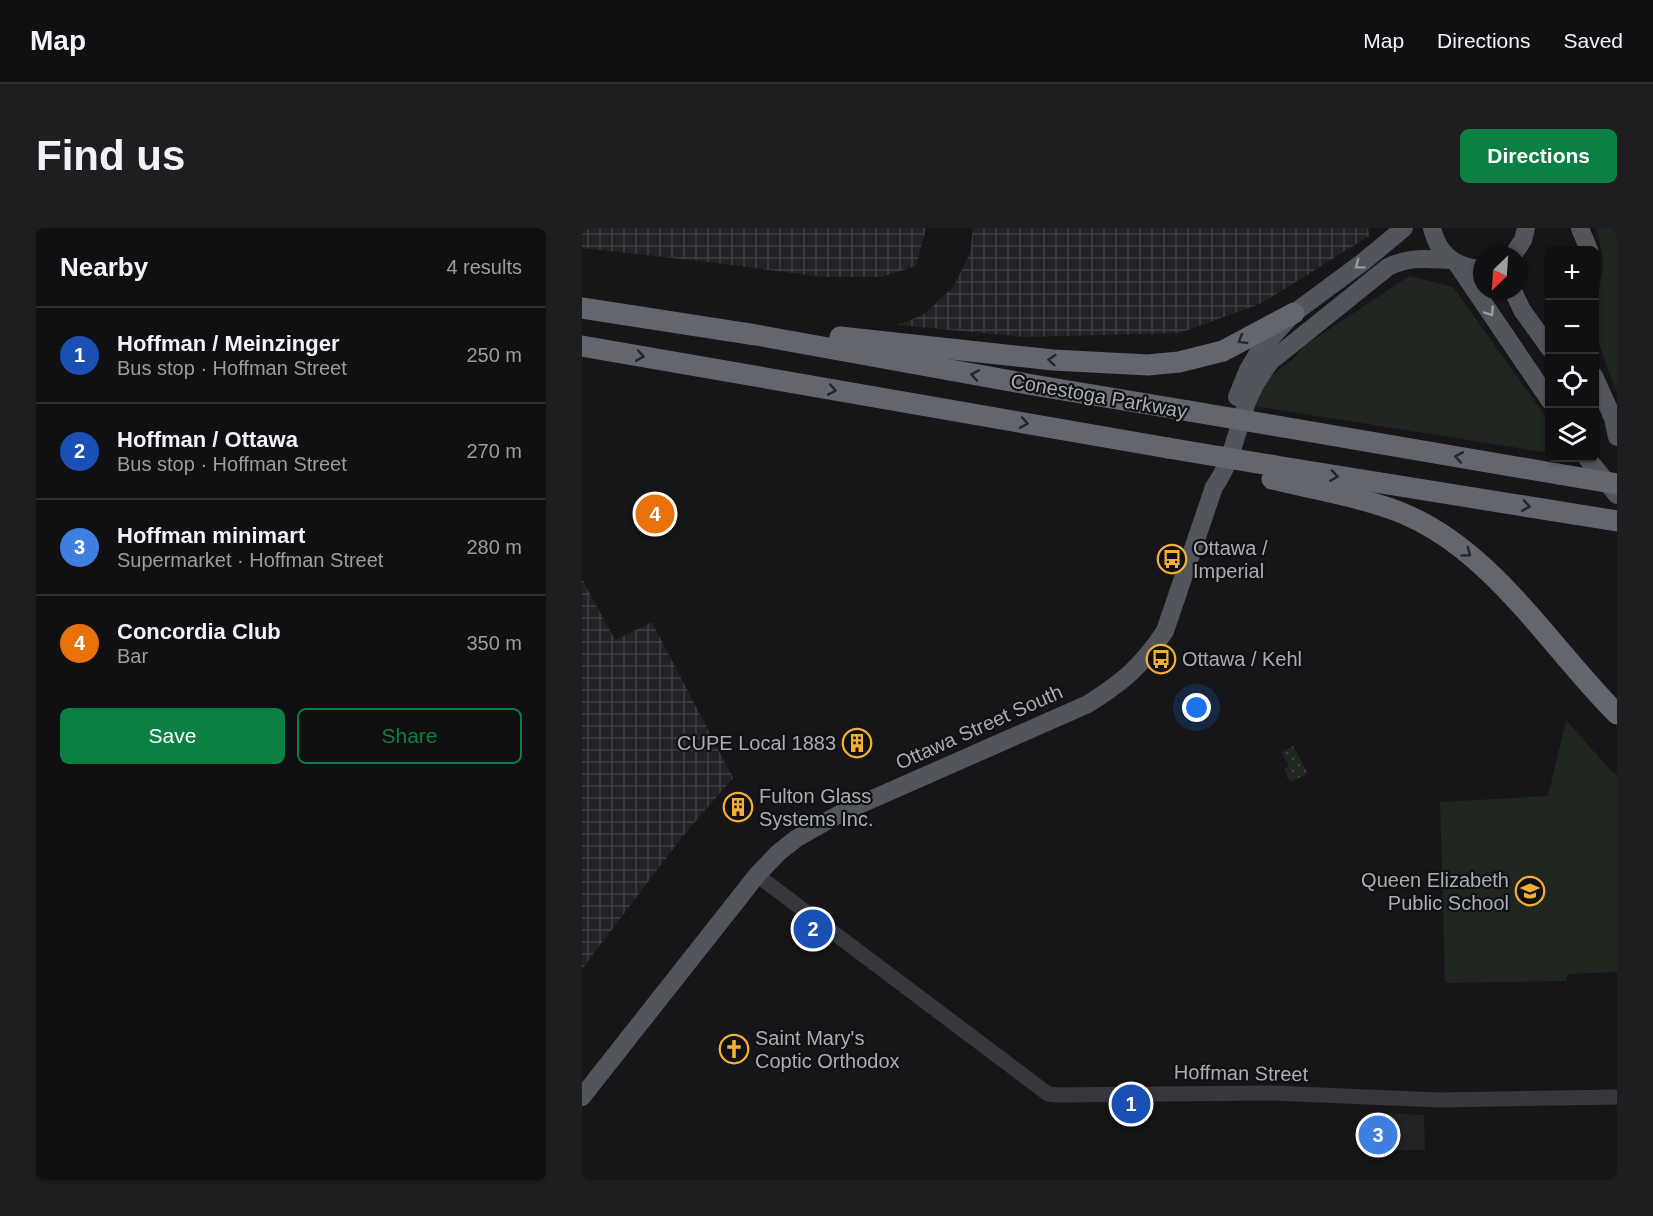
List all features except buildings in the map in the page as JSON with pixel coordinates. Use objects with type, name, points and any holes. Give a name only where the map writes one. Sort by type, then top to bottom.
[{"type":"highway","name":"Conestoga Parkway","points":[[582,308],[756,335],[1033,385],[1617,484]]},
{"type":"highway","points":[[756,335],[782,329],[1053,360],[1148,365],[1179,362],[1223,351],[1294,313]]},
{"type":"highway","name":"Conestoga Parkway","points":[[582,346],[1146,444],[1170,453],[1274,473],[1617,521]]},
{"type":"highway","points":[[1274,473],[1397,512],[1438,532],[1476,560],[1563,652],[1586,683],[1617,714]]},
{"type":"highway","points":[[1563,652],[1617,696]]},
{"type":"main road","name":"Ottawa Street South","points":[[1214,488],[1211,471],[1248,370],[1259,351],[1294,313],[1404,228]]},
{"type":"main road","points":[[1432,228],[1434,238],[1441,250],[1454,262],[1545,394]]},
{"type":"main road","points":[[1520,246],[1526,228]]},
{"type":"main road","points":[[1523,246],[1540,228]]},
{"type":"main road","points":[[1580,228],[1587,246]]},
{"type":"main road","name":"Ottawa Street South","points":[[582,1097],[757,875],[778,853],[797,838],[843,812],[1089,704],[1123,682],[1154,649],[1165,631],[1214,488],[1223,475],[1249,397],[1260,375],[1291,342],[1388,267],[1404,260],[1417,258],[1454,262],[1473,268]]},
{"type":"main road","points":[[1518,300],[1522,310],[1545,342]]},
{"type":"main road","points":[[1599,387],[1613,418],[1617,439]]},
{"type":"main road","points":[[1599,416],[1617,439]]},
{"type":"main road","points":[[1590,462],[1617,495]]},
{"type":"street","name":"Hoffman Street","points":[[757,875],[1048,1094],[1272,1093],[1439,1100],[1617,1097]]},
{"type":"shaded area","points":[[582,228],[926,228],[916,266],[881,277],[823,277],[582,248]]},
{"type":"shaded area","points":[[973,228],[1368,228],[1369,236],[1262,303],[1180,333],[1025,337],[898,325],[925,314],[954,286],[970,253]]},
{"type":"shaded area","points":[[1596,228],[1617,228],[1617,392],[1599,340],[1601,251]]},
{"type":"shaded area","points":[[1409,276],[1453,287],[1545,415],[1545,452],[1254,406],[1267,379],[1294,358],[1304,346]]},
{"type":"shaded area","points":[[582,579],[615,640],[652,622],[733,778],[682,837],[582,969]]},
{"type":"shaded area","name":"Queen Elizabeth Public School","points":[[1566,720],[1612,772],[1617,774],[1617,972],[1568,974],[1566,981],[1445,983],[1440,802],[1548,796]]},
{"type":"shaded area","points":[[1293,746],[1307,771],[1306,775],[1290,782],[1284,769],[1289,766],[1281,752]]},
{"type":"shaded area","points":[[1369,1112],[1424,1115],[1425,1150],[1370,1150]]},
{"type":"place","name":"Concordia Club","points":[[655,514]]},
{"type":"place","name":"Ottawa / Imperial","points":[[1172,559]]},
{"type":"place","name":"Ottawa / Kehl","points":[[1161,659]]},
{"type":"place","name":"CUPE Local 1883","points":[[857,743]]},
{"type":"place","name":"Fulton Glass Systems Inc.","points":[[738,807]]},
{"type":"place","name":"Queen Elizabeth Public School","points":[[1530,891]]},
{"type":"place","name":"Hoffman / Ottawa","points":[[813,929]]},
{"type":"place","name":"Saint Mary's Coptic Orthodox","points":[[734,1049]]},
{"type":"place","name":"Hoffman / Meinzinger","points":[[1131,1104]]},
{"type":"place","name":"Hoffman minimart","points":[[1378,1135]]}]
